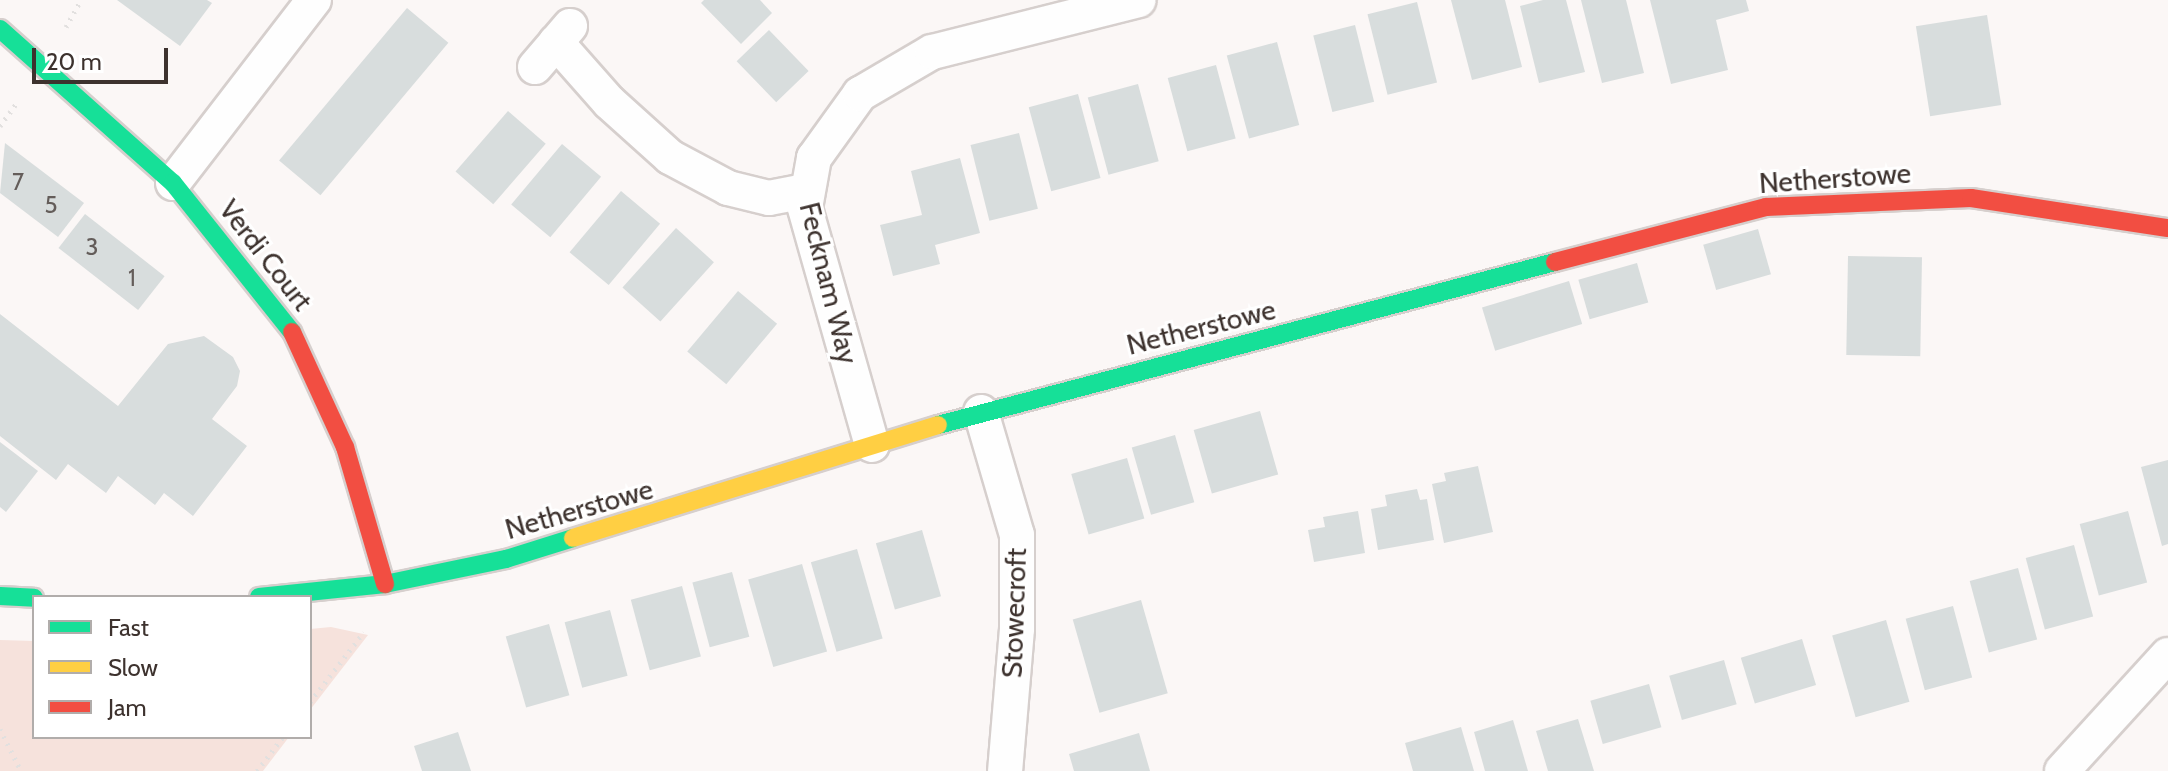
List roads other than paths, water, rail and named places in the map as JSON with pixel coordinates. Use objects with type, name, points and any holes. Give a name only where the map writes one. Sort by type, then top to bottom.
[{"type":"street","points":[[173,183],[314,0]]},
{"type":"street","name":"Fecknam Way","points":[[872,445],[805,191],[814,158],[860,94],[932,52],[1139,0]]},
{"type":"street","name":"Verdi Court","points":[[0,29],[173,183],[296,337],[345,447],[395,582]]},
{"type":"street","points":[[554,45],[609,102],[670,157],[728,188],[769,198],[805,191]]},
{"type":"street","name":"Netherstowe","points":[[277,595],[395,582],[506,559],[660,516],[981,412],[1766,207],[1971,198],[2168,228]]},
{"type":"street","name":"Stowecroft","points":[[981,412],[1017,535],[1017,629],[1005,771]]},
{"type":"street","points":[[0,596],[32,598]]},
{"type":"street","points":[[2062,771],[2168,655]]}]
